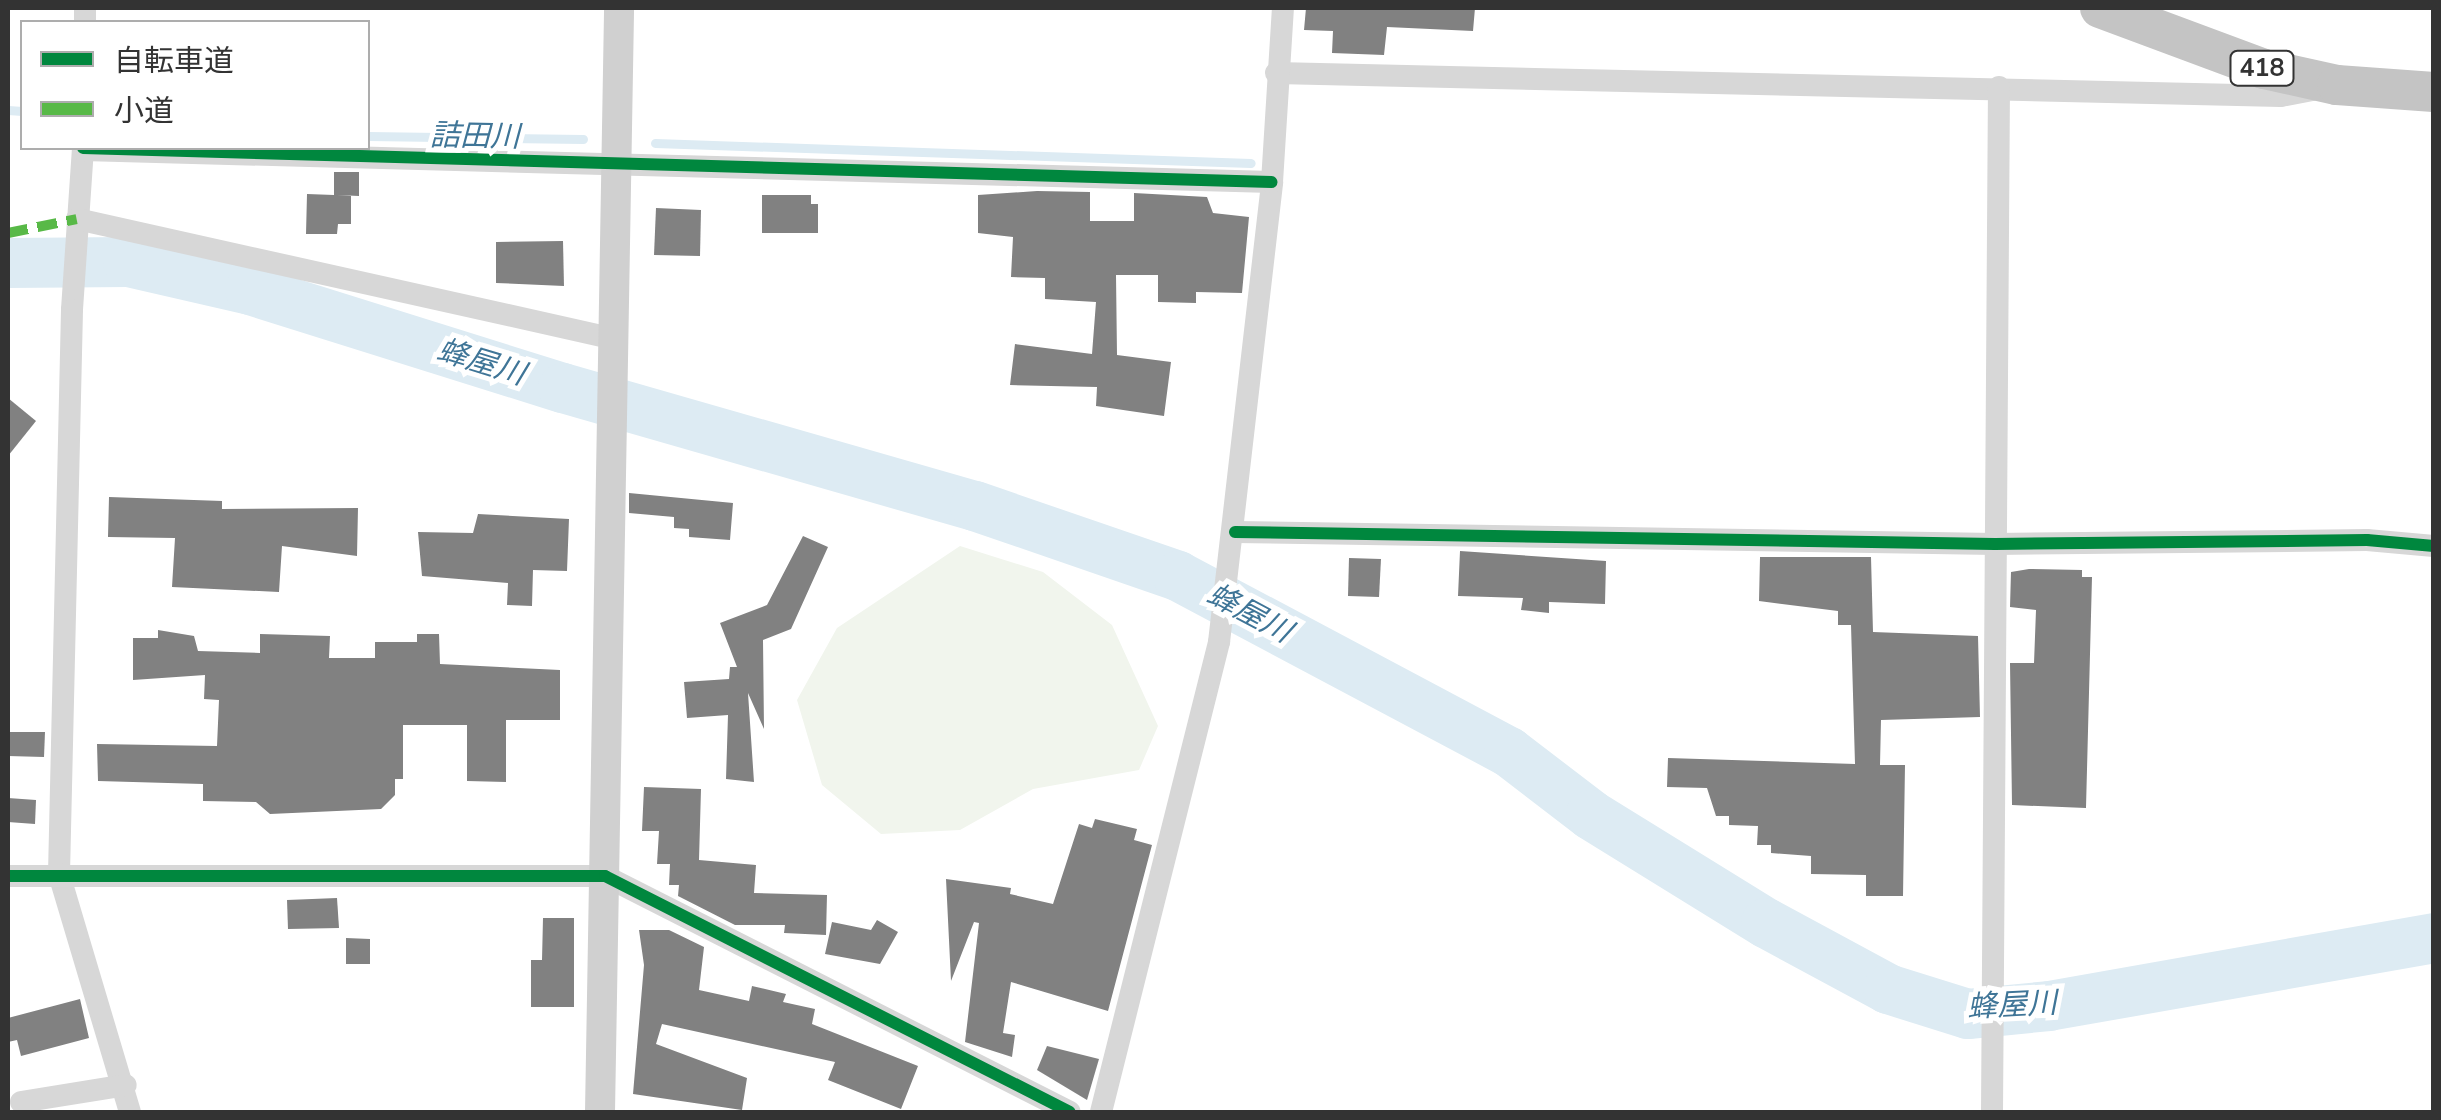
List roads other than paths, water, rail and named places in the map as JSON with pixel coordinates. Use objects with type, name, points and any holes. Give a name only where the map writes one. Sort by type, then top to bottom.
[{"type":"highway","name":"418","points":[[2100,8],[2264,69],[2337,85],[2434,92]]},
{"type":"street","points":[[600,1112],[619,8]]},
{"type":"street","points":[[1101,1112],[1219,642],[1235,532],[1272,182],[1283,8]]},
{"type":"street","points":[[1276,73],[2280,96],[2337,85]]},
{"type":"street","points":[[1992,1112],[1999,87]]},
{"type":"street","points":[[83,150],[72,310],[60,874],[126,1085],[130,1112]]},
{"type":"street","points":[[113,150],[617,167],[1272,182]]},
{"type":"street","points":[[76,227],[615,348]]},
{"type":"street","points":[[1235,532],[1995,544],[2366,540],[2434,546]]},
{"type":"street","points":[[8,876],[605,876],[1070,1112]]},
{"type":"street","points":[[17,1099],[126,1085]]},
{"type":"waterway","name":"詰田川","points":[[8,110],[20,111]]},
{"type":"waterway","name":"詰田川","points":[[370,136],[583,139]]},
{"type":"waterway","name":"詰田川","points":[[655,143],[1251,163]]},
{"type":"waterway","name":"蜂屋川","points":[[8,263],[128,262],[250,290],[563,388],[975,506],[1178,576],[1509,752],[1591,815],[1766,923],[1888,989],[1968,1014],[2049,1006],[2434,938]]}]
